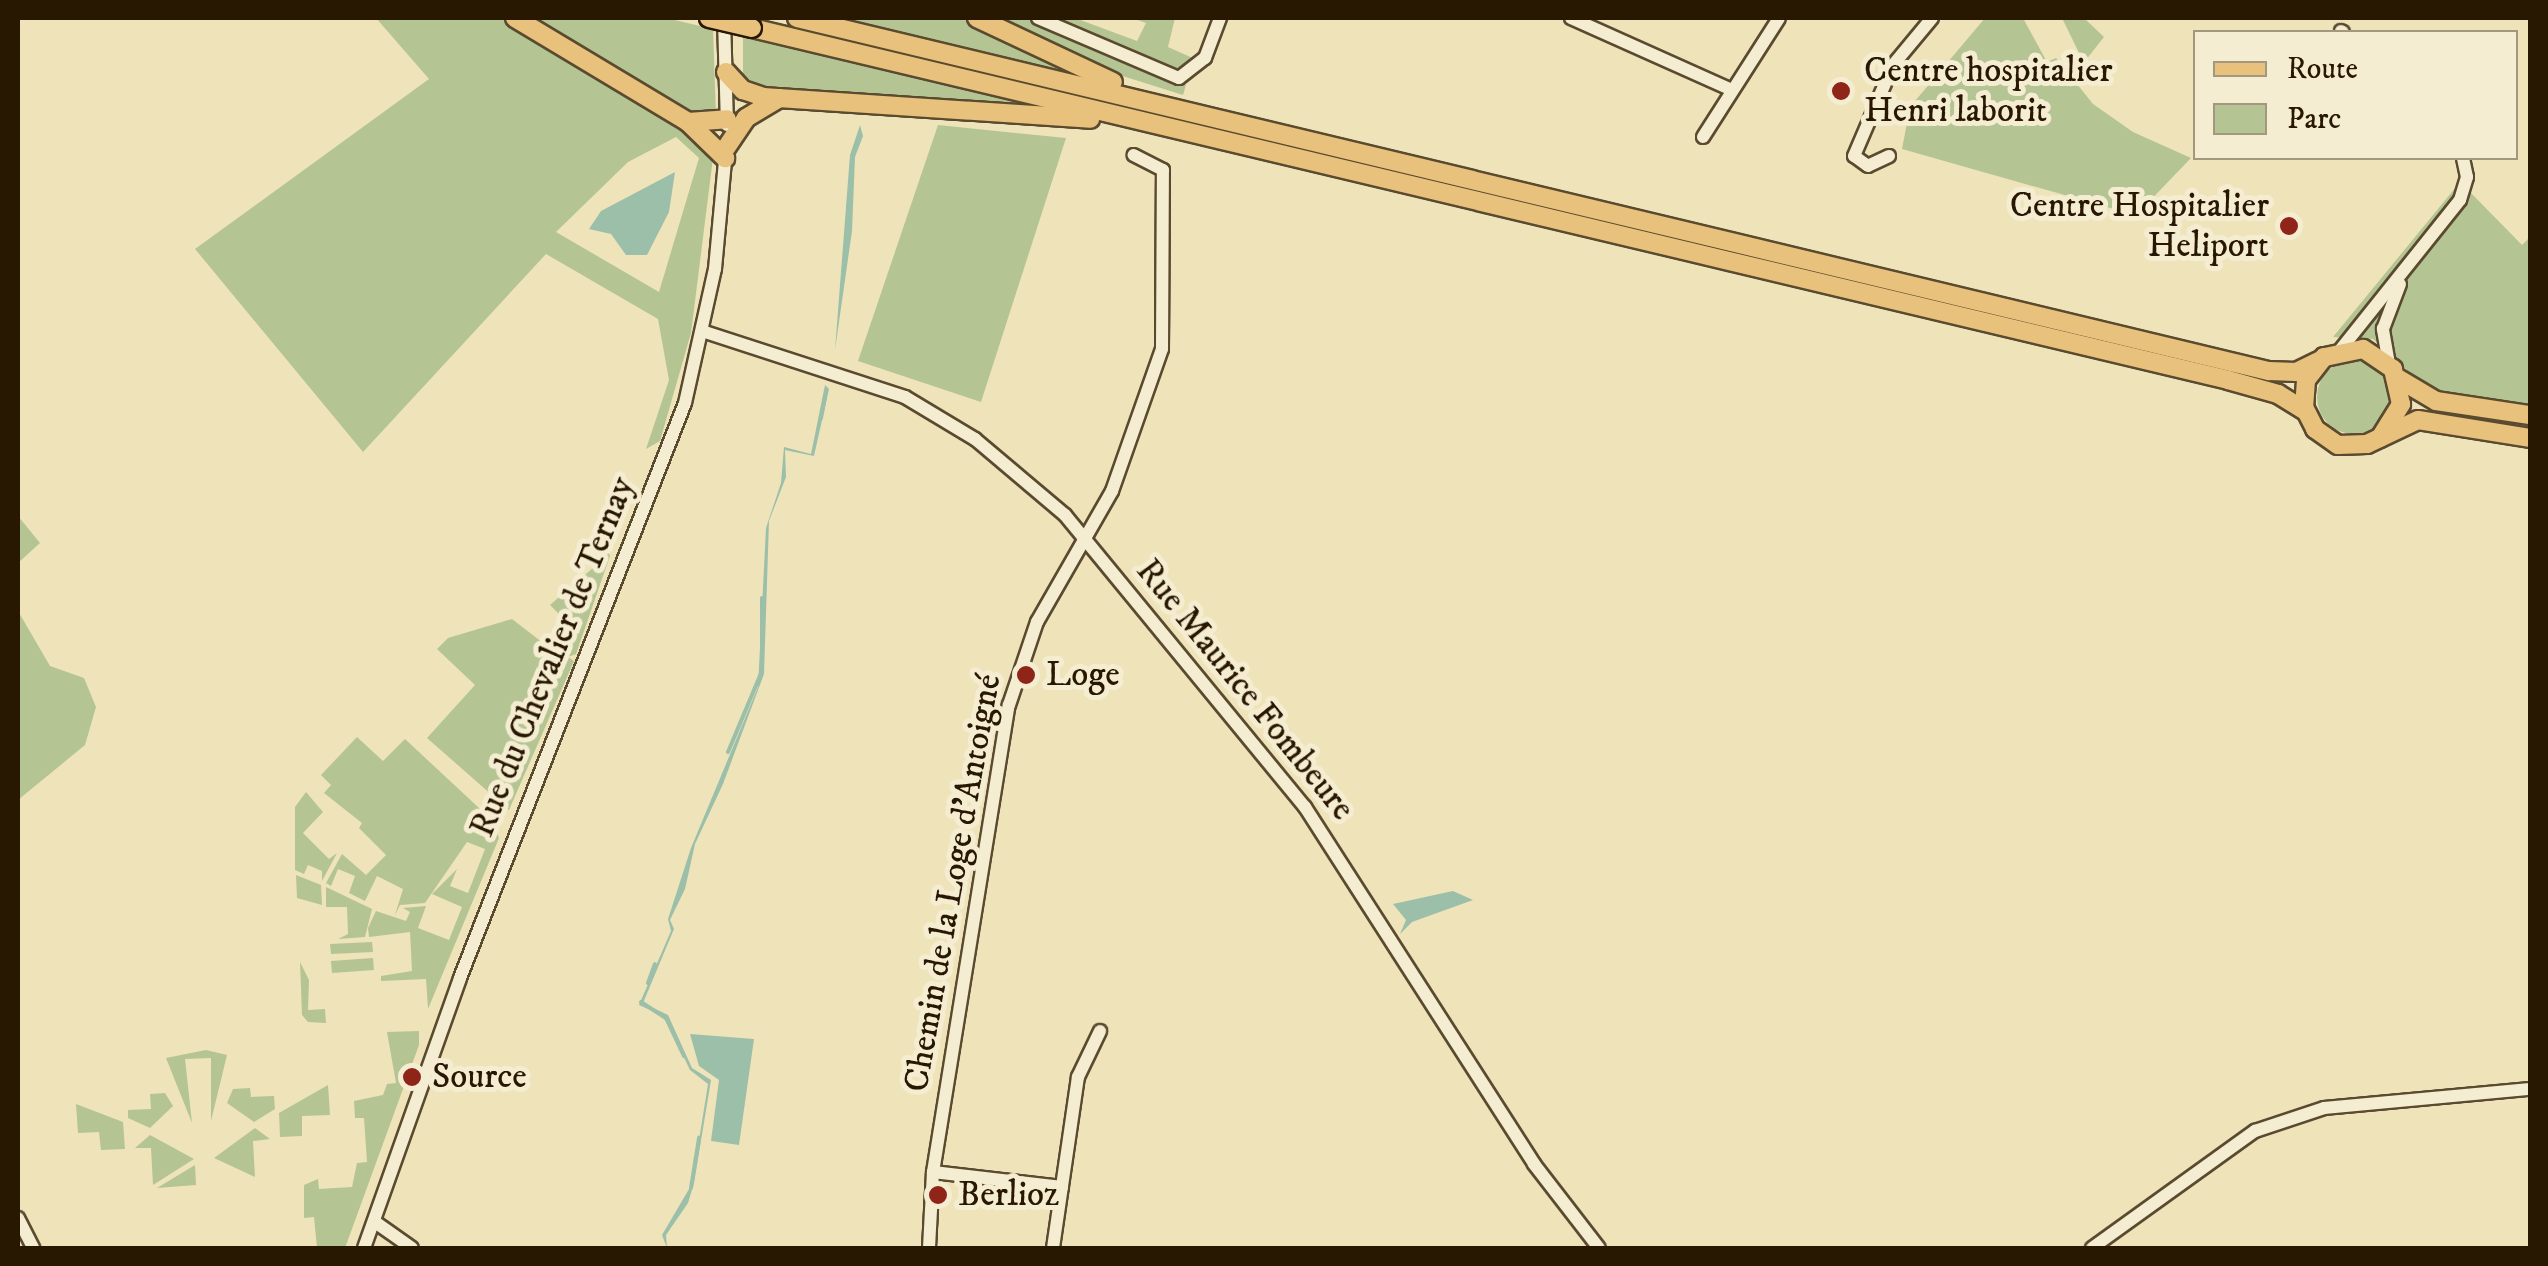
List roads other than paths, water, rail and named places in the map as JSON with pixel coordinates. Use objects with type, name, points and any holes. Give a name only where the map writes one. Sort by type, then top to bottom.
[{"type":"main road","points":[[515,18],[688,122],[726,153],[746,118],[779,98]]},
{"type":"main road","points":[[708,18],[2228,380],[2278,394],[2305,411],[2319,434],[2338,445],[2380,438],[2418,420],[2530,438]]},
{"type":"main road","points":[[797,18],[2269,371],[2296,372],[2341,350],[2368,350],[2436,402],[2530,415]]},
{"type":"main road","points":[[977,18],[1056,59],[1160,94],[1183,110]]},
{"type":"main road","points":[[726,72],[743,90],[779,98],[1172,128]]},
{"type":"main road","points":[[688,122],[727,118]]},
{"type":"main road","points":[[2305,411],[2304,387],[2319,361]]},
{"type":"main road","points":[[2380,438],[2400,409],[2393,371]]},
{"type":"street","name":"Rue du Chevalier de Ternay","points":[[364,1248],[460,978],[670,445],[705,332],[726,153],[724,18]]},
{"type":"street","points":[[1038,18],[1179,78],[1205,58],[1220,18]]},
{"type":"street","points":[[1571,18],[1732,90]]},
{"type":"street","points":[[1704,137],[1778,18]]},
{"type":"street","points":[[1889,156],[1868,166],[1854,156],[1894,66],[1932,18]]},
{"type":"street","name":"Chemin de la Loge d'Antoigné","points":[[929,1248],[933,1172],[1009,705],[1037,622],[1085,540],[1125,458],[1162,349],[1163,170],[1134,155]]},
{"type":"street","points":[[2341,350],[2464,190],[2464,160]]},
{"type":"street","points":[[2393,371],[2387,315],[2426,244]]},
{"type":"street","name":"Rue Maurice Fombeure","points":[[705,332],[905,397],[1006,463],[1085,540],[1315,819],[1534,1164],[1599,1248]]},
{"type":"street","points":[[1053,1248],[1078,1077],[1100,1032]]},
{"type":"street","points":[[2092,1248],[2254,1131],[2324,1108],[2530,1089]]},
{"type":"street","points":[[933,1172],[1062,1187]]},
{"type":"street","points":[[18,1218],[33,1248]]},
{"type":"street","points":[[375,1222],[412,1248]]},
{"type":"waterway","points":[[821,418],[825,398]]},
{"type":"waterway","points":[[728,752],[762,671],[762,598]]},
{"type":"waterway","points":[[648,983],[655,964]]},
{"type":"waterway","points":[[641,1002],[666,1018],[684,1056]]},
{"type":"waterway","points":[[691,1188],[699,1138]]},
{"type":"place","name":"Centre hospitalier Henri laborit","points":[[1841,91]]},
{"type":"place","name":"Centre Hospitalier Heliport","points":[[2289,226]]},
{"type":"place","name":"Loge","points":[[1026,675]]},
{"type":"place","name":"Source","points":[[412,1077]]},
{"type":"place","name":"Berlioz","points":[[938,1195]]}]
